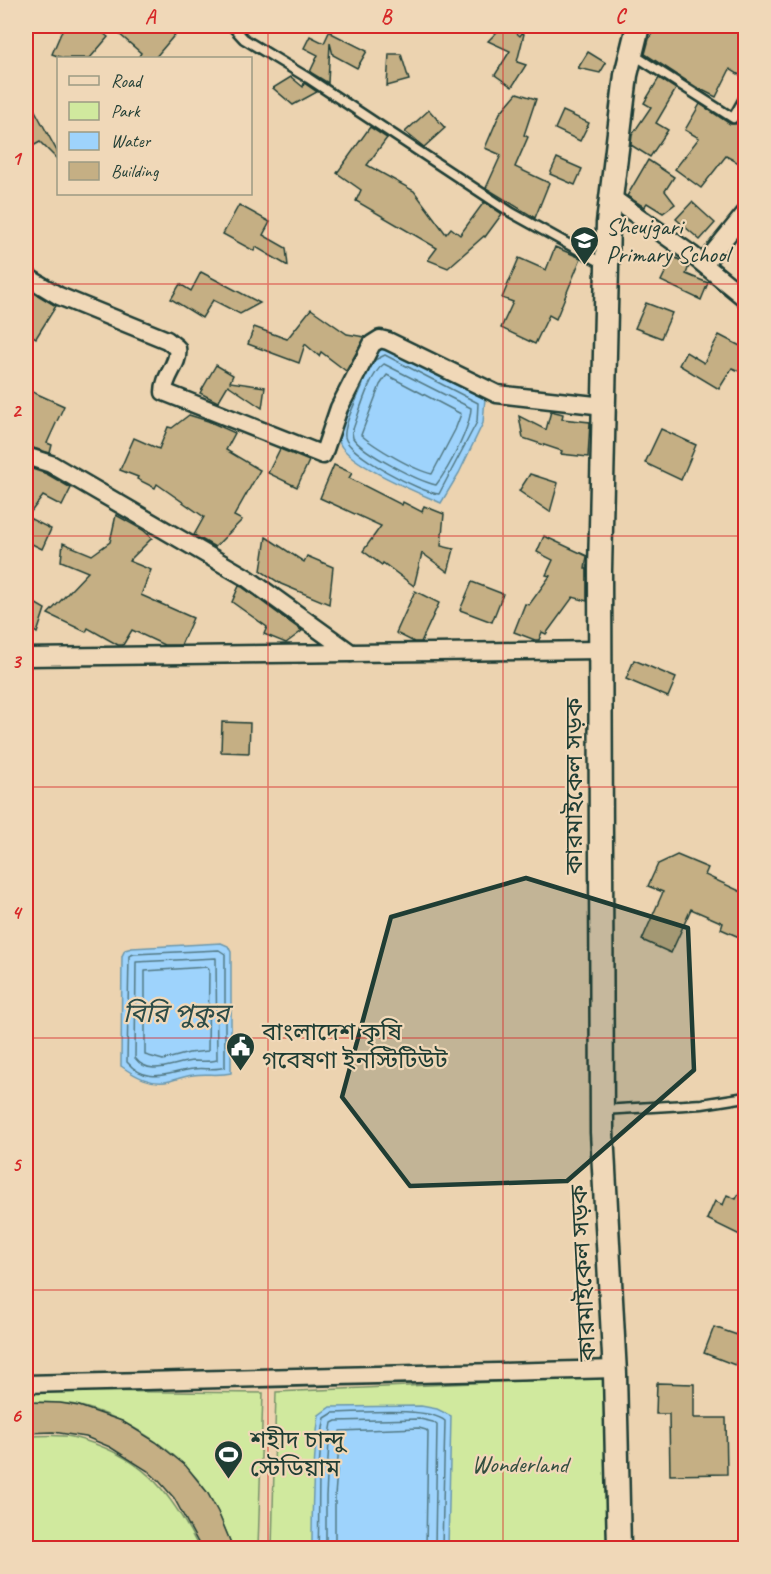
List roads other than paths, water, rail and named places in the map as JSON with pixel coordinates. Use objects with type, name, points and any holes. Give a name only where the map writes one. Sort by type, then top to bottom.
[{"type":"street","name":"কারমাইকেল সড়ক","points":[[620,1548],[615,1369],[603,1110],[601,650],[607,266],[611,197],[626,75],[638,26]]},
{"type":"street","points":[[611,197],[704,264],[746,299]]},
{"type":"street","points":[[704,264],[746,212]]},
{"type":"street","points":[[26,276],[59,296],[167,340],[177,348],[179,357],[164,383],[164,392],[323,455],[339,408],[372,344],[380,339],[388,340],[497,394],[604,406]]},
{"type":"street","points":[[26,456],[51,464],[248,579],[351,653]]},
{"type":"street","points":[[26,657],[601,650]]},
{"type":"street","points":[[26,1384],[615,1369]]},
{"type":"lane","points":[[232,26],[244,39],[345,102],[512,213],[607,266]]},
{"type":"lane","points":[[631,54],[733,118],[746,95]]},
{"type":"lane","points":[[603,1110],[702,1104],[746,1097]]},
{"type":"water","points":[[383,348],[485,398],[483,423],[459,473],[441,503],[357,461],[339,442],[338,430],[371,356]]},
{"type":"water","name":"বিরি পুকুর","points":[[221,943],[228,946],[231,952],[231,1073],[193,1075],[157,1082],[138,1076],[121,1066],[122,956],[125,950]]},
{"type":"water","points":[[421,1406],[437,1409],[451,1416],[448,1548],[312,1548],[313,1482],[319,1415],[330,1407]]},
{"type":"place","name":"Sheujgari Primary School","points":[[585,266]]},
{"type":"place","name":"বাংলাদেশ কৃষি গবেষণা ইনস্টিটিউট","points":[[241,1072]]},
{"type":"place","name":"শহীদ চান্দু স্টেডিয়াম","points":[[229,1480]]},
{"type":"park label","name":"Wonderland","points":[[520,1464]]}]
